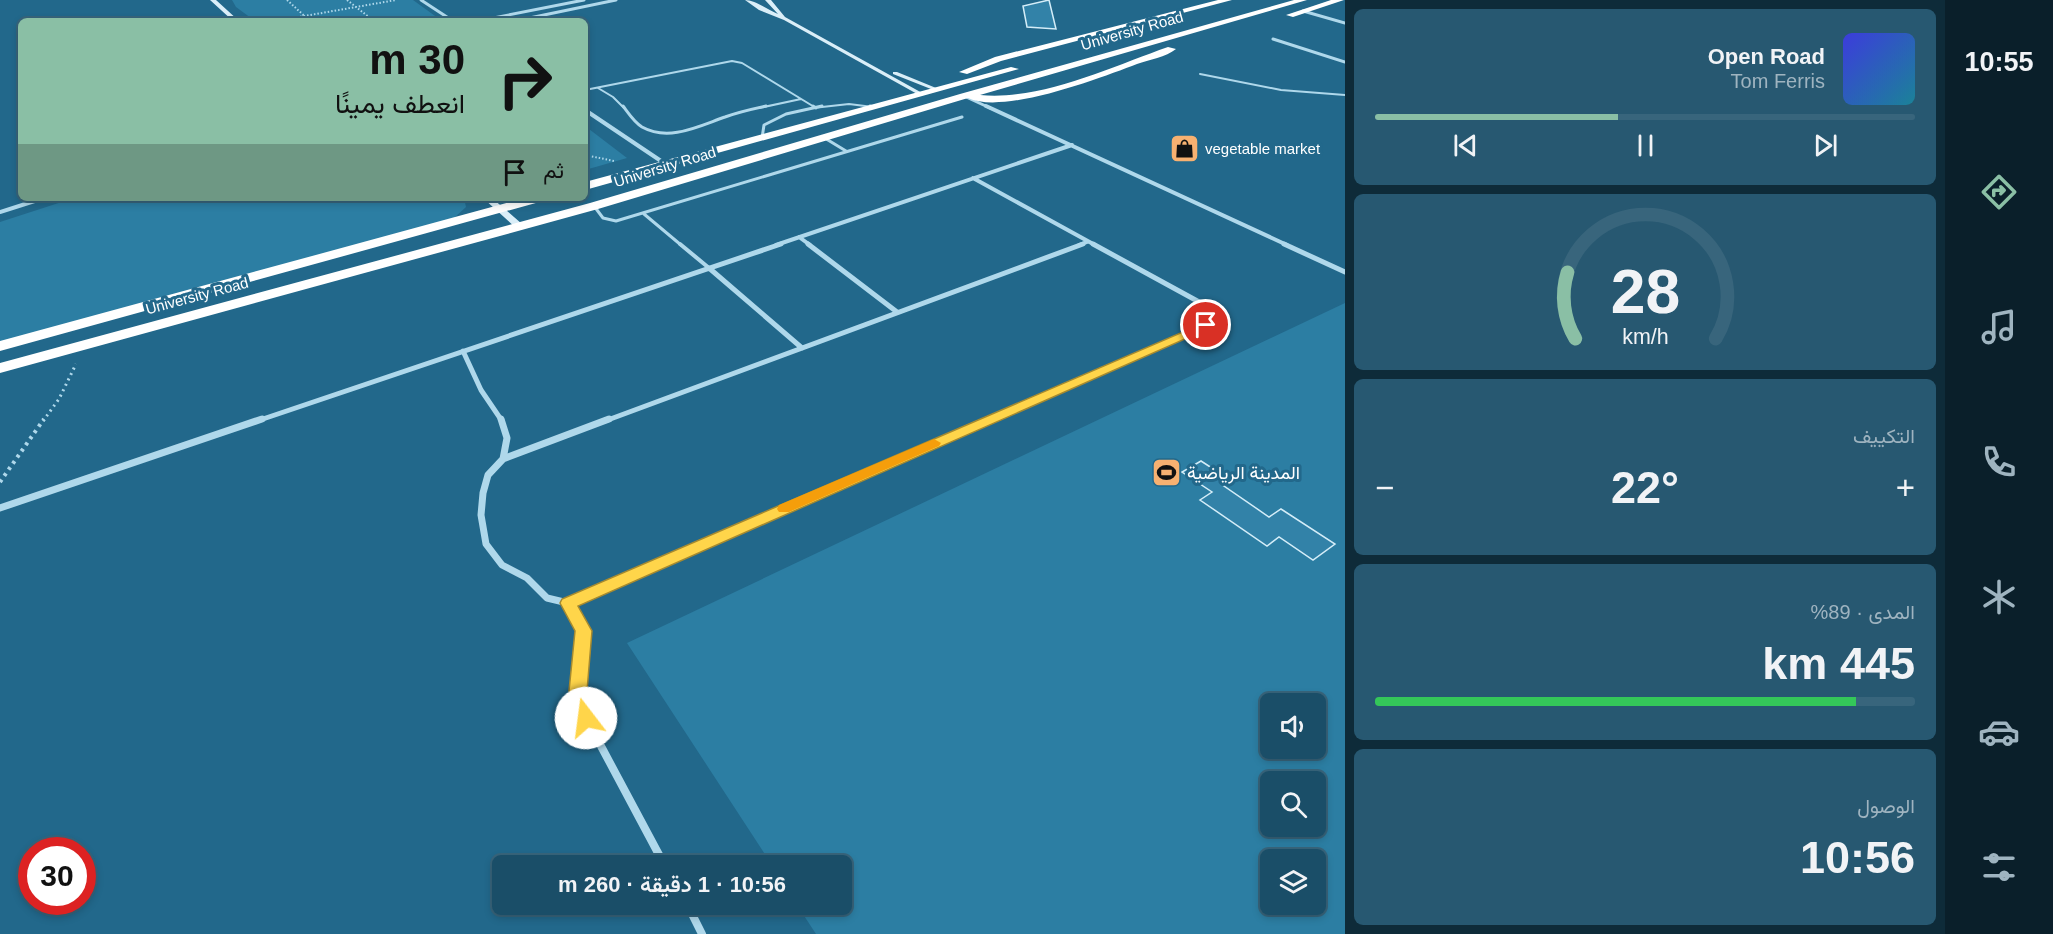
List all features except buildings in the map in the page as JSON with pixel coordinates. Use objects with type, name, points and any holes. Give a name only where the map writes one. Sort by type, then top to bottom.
[{"type":"highway","points":[[955,90],[953,79],[955,75],[998,59],[1228,0]]},
{"type":"highway","points":[[1149,33],[1270,0]]},
{"type":"highway","name":"University Road","points":[[0,368],[594,206],[824,137],[955,90],[1303,0]]},
{"type":"highway","points":[[1288,4],[1308,4],[1321,0]]},
{"type":"highway","points":[[1275,19],[1340,0]]},
{"type":"highway","points":[[955,90],[989,100],[1010,99],[1090,76],[1180,46]]},
{"type":"highway","points":[[955,90],[1024,66]]},
{"type":"highway","name":"University Road","points":[[588,185],[921,94],[955,90]]},
{"type":"highway","name":"University Road","points":[[0,346],[529,201]]},
{"type":"street","points":[[213,0],[233,18]]},
{"type":"street","points":[[421,0],[448,18]]},
{"type":"street","points":[[493,18],[584,0]]},
{"type":"street","points":[[529,18],[616,0]]},
{"type":"street","points":[[768,0],[786,19]]},
{"type":"street","points":[[748,1],[786,19],[921,94]]},
{"type":"street","points":[[1303,11],[1345,23]]},
{"type":"street","points":[[1273,39],[1345,62]]},
{"type":"street","points":[[862,60],[955,90],[1345,272]]},
{"type":"street","points":[[588,112],[667,165]]},
{"type":"street","points":[[0,508],[1072,145]]},
{"type":"street","points":[[973,178],[1201,303],[1214,318],[1206,325],[568,603],[547,598],[527,578],[502,565],[486,544],[481,515],[483,493],[488,475],[503,459],[1087,242]]},
{"type":"street","points":[[0,212],[35,201]]},
{"type":"street","points":[[491,201],[519,226]]},
{"type":"street","points":[[799,237],[897,312]]},
{"type":"street","points":[[709,268],[802,348]]},
{"type":"street","points":[[463,351],[481,390],[502,422],[507,438],[503,459]]},
{"type":"street","points":[[568,603],[584,631],[578,691],[586,718],[660,855]]},
{"type":"street","points":[[692,915],[702,934]]},
{"type":"lane","points":[[588,90],[732,61],[742,63],[816,108]]},
{"type":"lane","points":[[1200,74],[1272,89],[1345,95]]},
{"type":"lane","points":[[598,88],[610,94],[621,104],[628,117],[636,124],[647,130],[661,132],[699,128],[736,114],[801,99]]},
{"type":"lane","points":[[762,139],[762,128],[771,120],[816,108],[849,103],[876,108]]},
{"type":"lane","points":[[594,206],[603,219],[616,220],[645,214],[962,117]]},
{"type":"lane","points":[[824,137],[846,151]]},
{"type":"lane","points":[[645,214],[709,268]]},
{"type":"path","points":[[287,0],[306,18]]},
{"type":"path","points":[[348,0],[370,18]]},
{"type":"path","points":[[293,18],[396,0]]},
{"type":"path","points":[[0,482],[59,399],[85,344]]},
{"type":"shaded area","points":[[232,0],[413,0],[438,18],[251,18],[236,7]]},
{"type":"shaded area","points":[[588,128],[627,158],[588,169]]},
{"type":"shaded area","points":[[65,201],[465,201],[466,207],[454,218],[0,342],[0,222]]},
{"type":"shaded area","name":"المدينة الرياضية","points":[[1345,303],[1345,934],[816,934],[804,915],[852,915],[852,855],[765,855],[627,643]]},
{"type":"slow traffic","points":[[784,509],[934,443]]},
{"type":"place","name":"vegetable market","points":[[1184,149]]},
{"type":"place","name":"المدينة الرياضية","points":[[1166,473]]},
{"type":"route","points":[[586,718],[578,691],[584,631],[568,603],[1206,325]]}]
